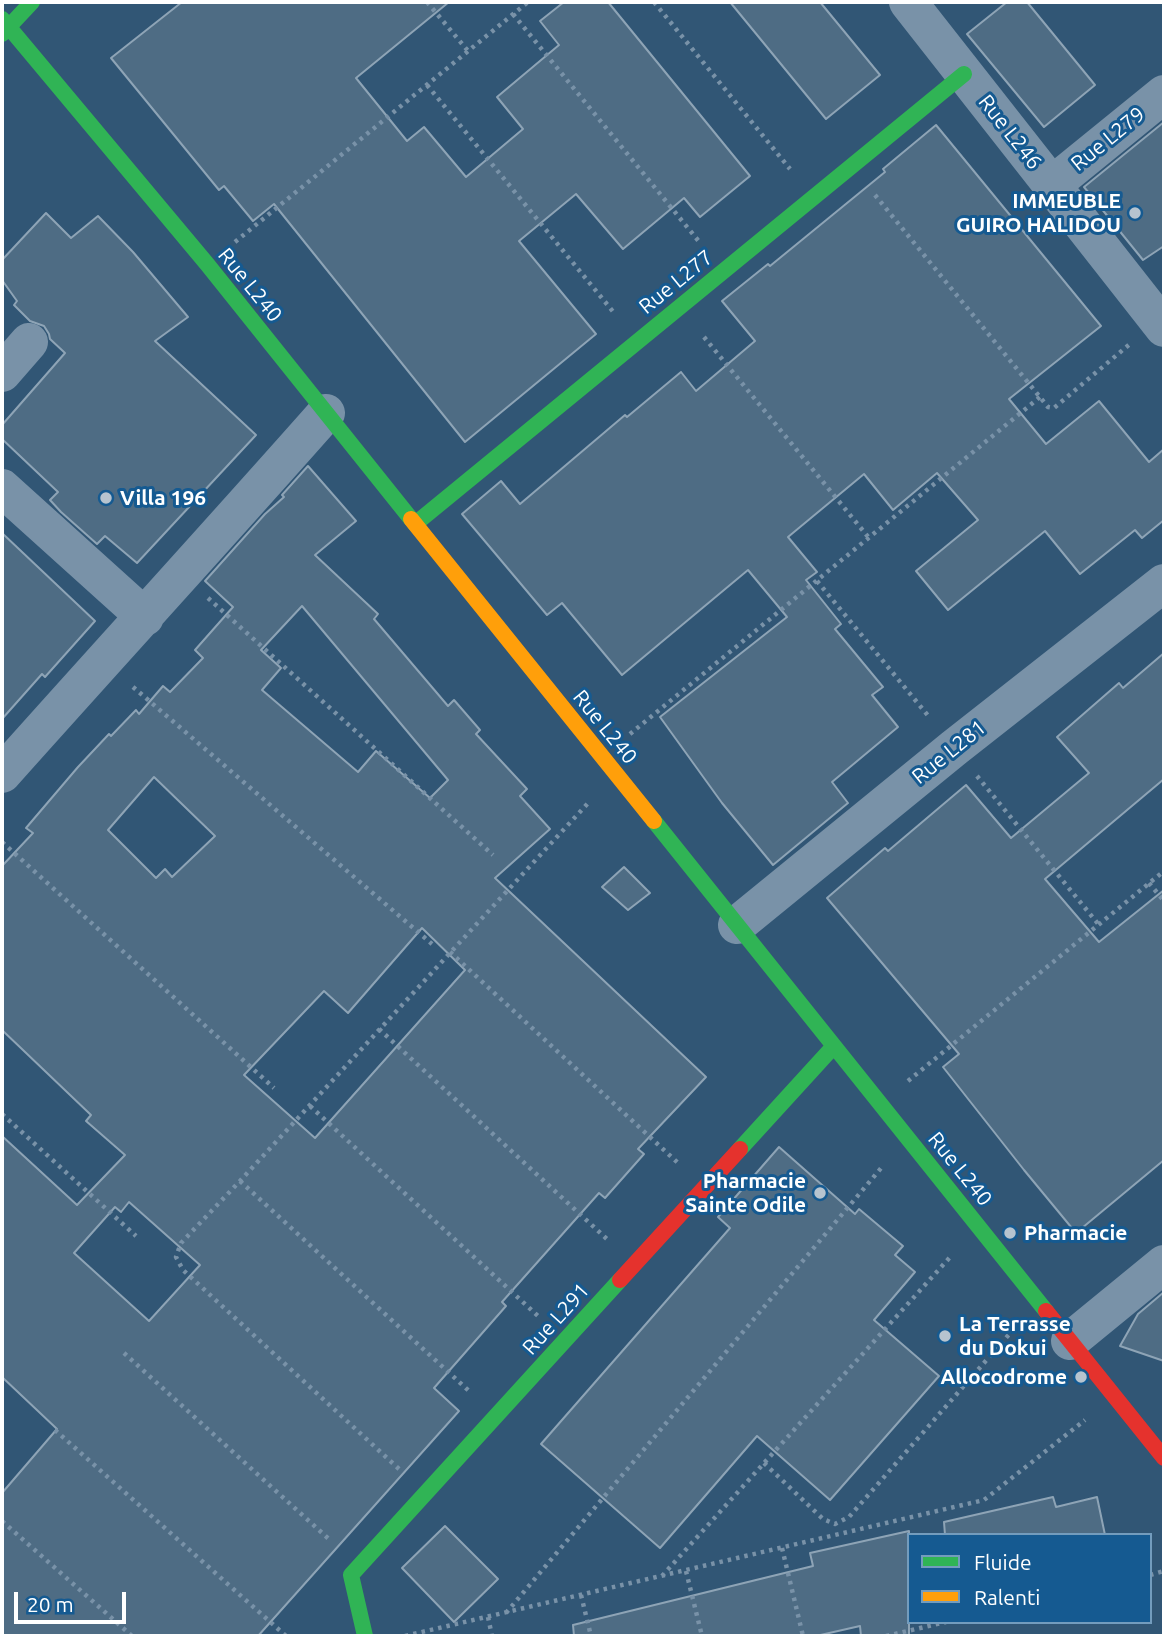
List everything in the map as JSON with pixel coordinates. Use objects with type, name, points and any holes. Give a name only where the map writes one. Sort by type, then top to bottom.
[{"type":"street","points":[[4,26],[32,2]]},
{"type":"street","name":"Rue L246","points":[[908,2],[1161,324]]},
{"type":"street","name":"Rue L240","points":[[4,26],[207,264],[1164,1458]]},
{"type":"street","name":"Rue L277","points":[[415,524],[964,74]]},
{"type":"street","name":"Rue L279","points":[[1052,185],[1164,94]]},
{"type":"street","points":[[2,373],[29,342]]},
{"type":"street","points":[[2,774],[326,413]]},
{"type":"street","points":[[2,488],[145,617]]},
{"type":"street","name":"Rue L281","points":[[737,925],[954,748],[1164,583]]},
{"type":"street","name":"Rue L291","points":[[359,1566],[834,1046]]},
{"type":"street","points":[[1070,1340],[1164,1264]]},
{"type":"street","points":[[359,1566],[351,1575],[365,1636]]},
{"type":"path","points":[[427,2],[468,51]]},
{"type":"path","points":[[207,264],[528,2]]},
{"type":"path","points":[[654,2],[813,197]]},
{"type":"path","points":[[513,14],[723,271]]},
{"type":"path","points":[[427,85],[637,341]]},
{"type":"path","points":[[852,166],[1048,407],[1054,408],[1161,324]]},
{"type":"path","points":[[679,307],[869,538]]},
{"type":"path","points":[[601,756],[1040,397]]},
{"type":"path","points":[[182,574],[494,855]]},
{"type":"path","points":[[817,581],[1099,925]]},
{"type":"path","points":[[103,661],[432,944]]},
{"type":"path","points":[[425,1493],[183,1270],[176,1256],[181,1243],[615,773]]},
{"type":"path","points":[[2,842],[274,1088]]},
{"type":"path","points":[[880,1104],[1164,871]]},
{"type":"path","points":[[1149,883],[1164,901]]},
{"type":"path","points":[[450,952],[705,1187]]},
{"type":"path","points":[[379,1029],[634,1264]]},
{"type":"path","points":[[310,1106],[565,1340]]},
{"type":"path","points":[[2,1114],[135,1236]]},
{"type":"path","points":[[506,1613],[907,1137]]},
{"type":"path","points":[[240,1181],[496,1416]]},
{"type":"path","points":[[662,1576],[978,1225]]},
{"type":"path","points":[[764,1463],[823,1519],[835,1524],[849,1517],[1038,1301]]},
{"type":"path","points":[[124,1353],[359,1566]]},
{"type":"path","points":[[405,1636],[984,1500],[1115,1396]]},
{"type":"path","points":[[55,1430],[286,1636]]},
{"type":"path","points":[[2,1521],[132,1636]]},
{"type":"path","points":[[782,1548],[803,1636]]},
{"type":"path","points":[[686,1571],[702,1636]]},
{"type":"path","points":[[581,1595],[591,1636]]},
{"type":"path","points":[[488,1617],[492,1636]]},
{"type":"path","points":[[886,1636],[937,1624]]},
{"type":"building","points":[[182,2],[449,2],[356,78],[407,141],[424,127],[466,177],[523,129],[497,97],[559,45],[540,21],[564,2],[608,2],[750,176],[700,217],[684,198],[623,249],[576,194],[519,241],[596,334],[465,442],[274,204],[253,221],[224,186],[219,190],[111,58]]},
{"type":"building","points":[[730,2],[820,2],[880,75],[826,119]]},
{"type":"building","points":[[1007,2],[1027,2],[1095,85],[1044,127],[967,34]]},
{"type":"building","name":"IMMEUBLE GUIRO HALIDOU","points":[[1164,122],[1164,246],[1143,260],[1084,187]]},
{"type":"building","points":[[936,125],[1101,326],[1009,399],[1046,444],[1099,401],[1149,462],[1164,449],[1164,520],[1142,538],[1135,530],[1080,574],[1045,531],[948,610],[916,571],[978,520],[937,473],[893,510],[864,474],[788,537],[817,572],[806,580],[841,624],[835,629],[883,687],[872,695],[898,727],[832,782],[848,803],[773,865],[722,803],[660,717],[787,617],[748,570],[622,675],[562,603],[547,615],[462,514],[501,481],[520,504],[625,415],[627,417],[681,372],[696,391],[755,341],[722,301],[768,264],[770,266],[885,172],[883,169]]},
{"type":"building","points":[[46,213],[71,238],[98,216],[133,252],[188,317],[155,341],[256,435],[137,563],[105,536],[97,544],[61,512],[50,500],[58,492],[2,439],[2,425],[65,353],[50,339],[44,326],[30,321],[14,305],[17,301],[2,280],[2,260]]},
{"type":"building","points":[[308,466],[356,521],[315,555],[378,614],[374,619],[448,706],[454,700],[480,730],[476,734],[527,789],[520,796],[550,829],[495,878],[706,1077],[638,1149],[644,1154],[605,1198],[599,1193],[502,1302],[506,1306],[434,1388],[459,1411],[258,1636],[2,1636],[2,1493],[57,1429],[2,1377],[2,1136],[77,1205],[125,1155],[86,1121],[91,1115],[2,1030],[2,866],[33,833],[26,828],[109,734],[111,736],[136,710],[139,714],[163,686],[170,692],[203,658],[195,650],[233,607],[205,581],[265,514],[284,497],[282,495]],"holes":[[[302,606],[448,780],[430,798],[376,751],[358,772],[262,690],[281,668],[261,650]],[[154,777],[215,836],[172,877],[165,869],[156,878],[108,830]],[[422,928],[465,970],[315,1138],[244,1075],[324,991],[348,1013]],[[129,1202],[200,1265],[149,1321],[74,1253],[115,1207],[121,1212]]]},
{"type":"building","points":[[2,533],[95,621],[45,677],[42,674],[2,719]]},
{"type":"building","points":[[1164,653],[1164,779],[1045,879],[1099,942],[1164,890],[1164,1160],[1076,1233],[943,1067],[959,1054],[827,898],[885,848],[888,851],[966,785],[1011,838],[1089,773],[1057,737],[1119,683],[1123,688]]},
{"type":"building","points":[[624,867],[650,893],[628,910],[602,887]]},
{"type":"building","points":[[779,1147],[855,1214],[859,1209],[903,1246],[895,1255],[915,1272],[874,1320],[939,1376],[830,1500],[757,1436],[660,1548],[541,1444],[730,1228],[718,1217]]},
{"type":"building","points":[[1164,1292],[1164,1361],[1120,1346],[1138,1314]]},
{"type":"building","points":[[1053,1497],[1056,1507],[1097,1497],[1105,1533],[945,1533],[944,1522]]},
{"type":"building","points":[[445,1526],[498,1579],[454,1622],[402,1568]]},
{"type":"building","points":[[909,1531],[909,1636],[861,1636],[860,1626],[816,1636],[574,1636],[573,1625],[813,1566],[810,1553]]},
{"type":"traffic: fast","points":[[2,34],[32,2]]},
{"type":"traffic: fast","points":[[2,19],[207,264],[411,519]]},
{"type":"traffic: fast","points":[[415,524],[964,74]]},
{"type":"traffic: fast","points":[[654,821],[1046,1311]]},
{"type":"traffic: fast","points":[[740,1149],[834,1046]]},
{"type":"traffic: fast","points":[[365,1636],[351,1575],[620,1280]]},
{"type":"traffic: slow","points":[[411,519],[654,821]]},
{"type":"traffic: jam","points":[[620,1280],[740,1149]]},
{"type":"traffic: jam","points":[[1046,1311],[1164,1458]]},
{"type":"place","name":"IMMEUBLE GUIRO HALIDOU","points":[[1135,213]]},
{"type":"place","name":"Villa 196","points":[[106,498]]},
{"type":"place","name":"Pharmacie Sainte Odile","points":[[820,1193]]},
{"type":"place","name":"Pharmacie","points":[[1010,1233]]},
{"type":"place","name":"La Terrasse du Dokui","points":[[945,1336]]},
{"type":"place","name":"Allocodrome","points":[[1081,1377]]}]
